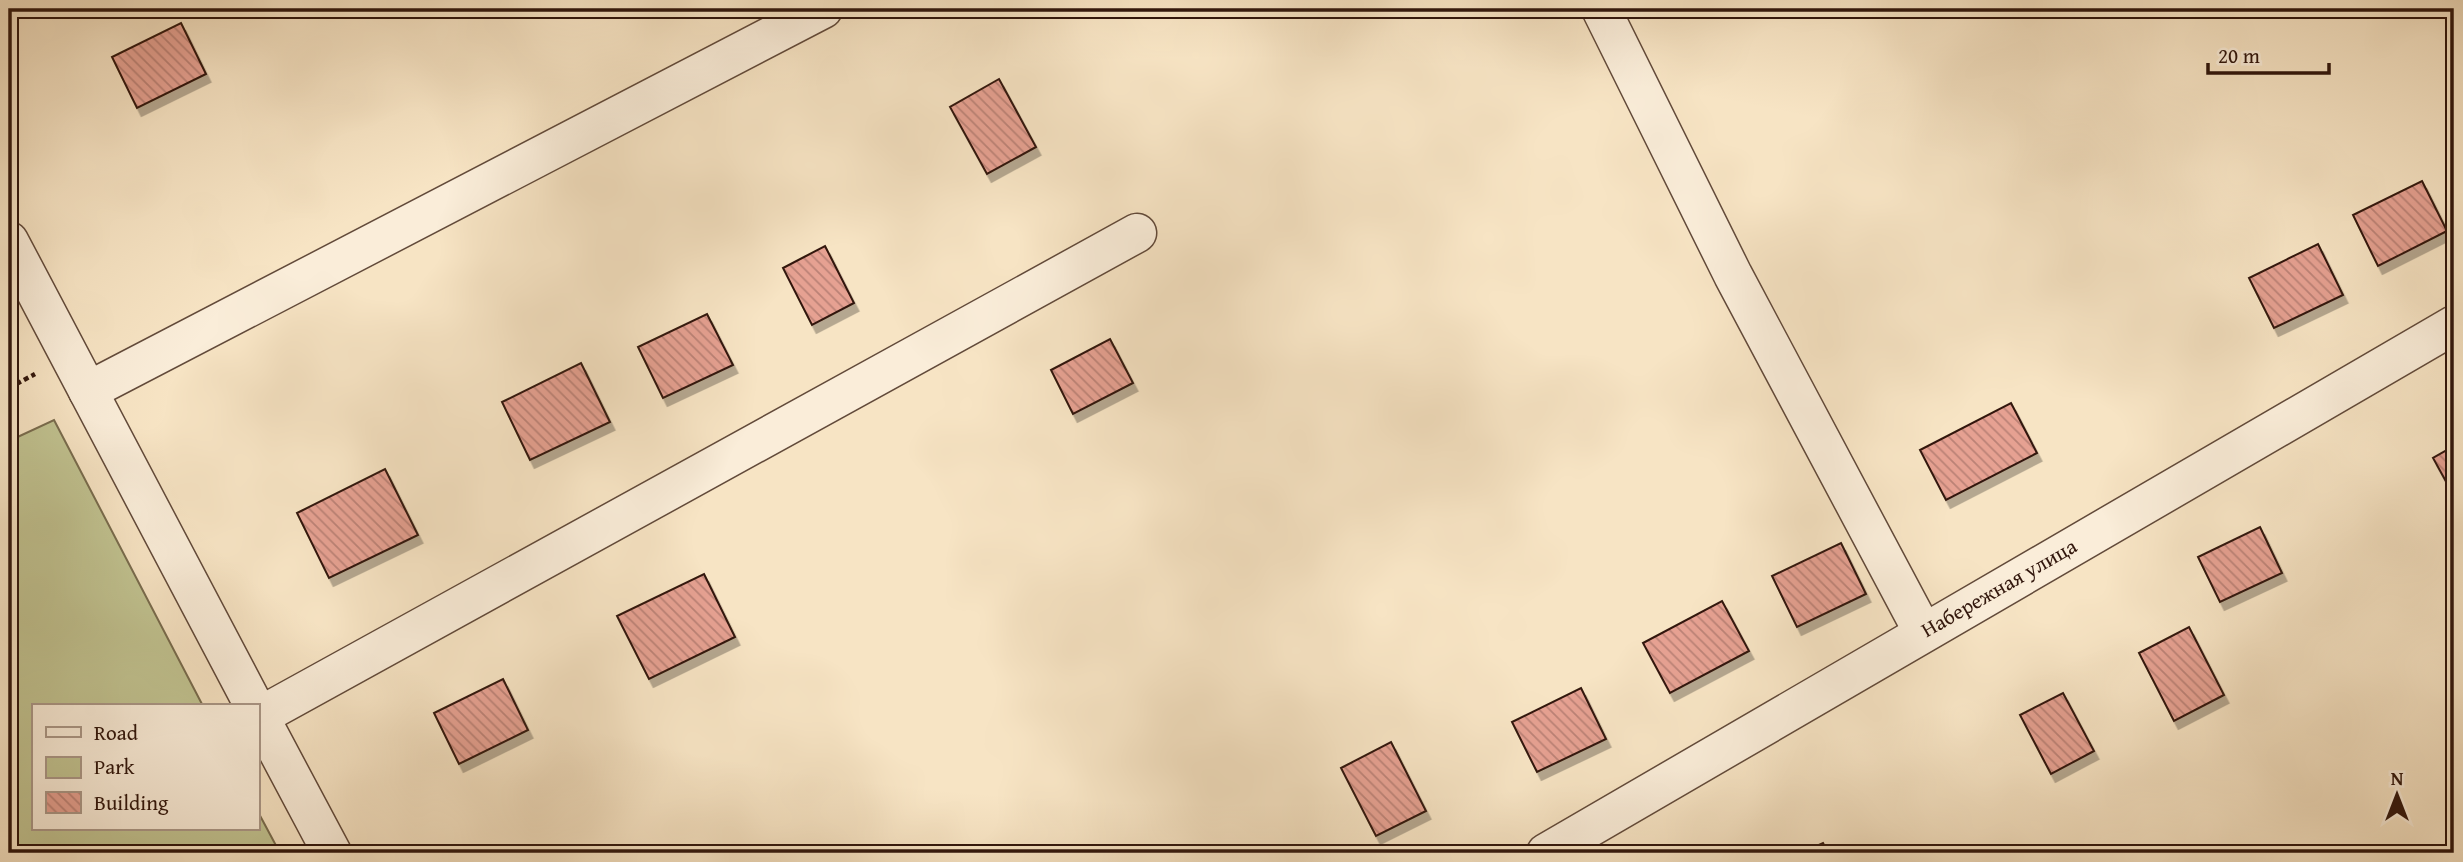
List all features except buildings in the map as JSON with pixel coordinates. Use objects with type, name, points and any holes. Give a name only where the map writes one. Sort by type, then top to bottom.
[{"type":"street","points":[[88,391],[823,9]]},
{"type":"street","points":[[1601,9],[1733,275],[1923,632]]},
{"type":"street","points":[[259,710],[1137,233]]},
{"type":"street","points":[[9,241],[253,704]]},
{"type":"street","name":"Набережная улица","points":[[1546,853],[2454,325]]},
{"type":"street","points":[[259,715],[332,853]]},
{"type":"green space","points":[[54,420],[202,704],[32,704],[32,830],[259,830],[259,814],[280,853],[9,853],[9,441]]}]
